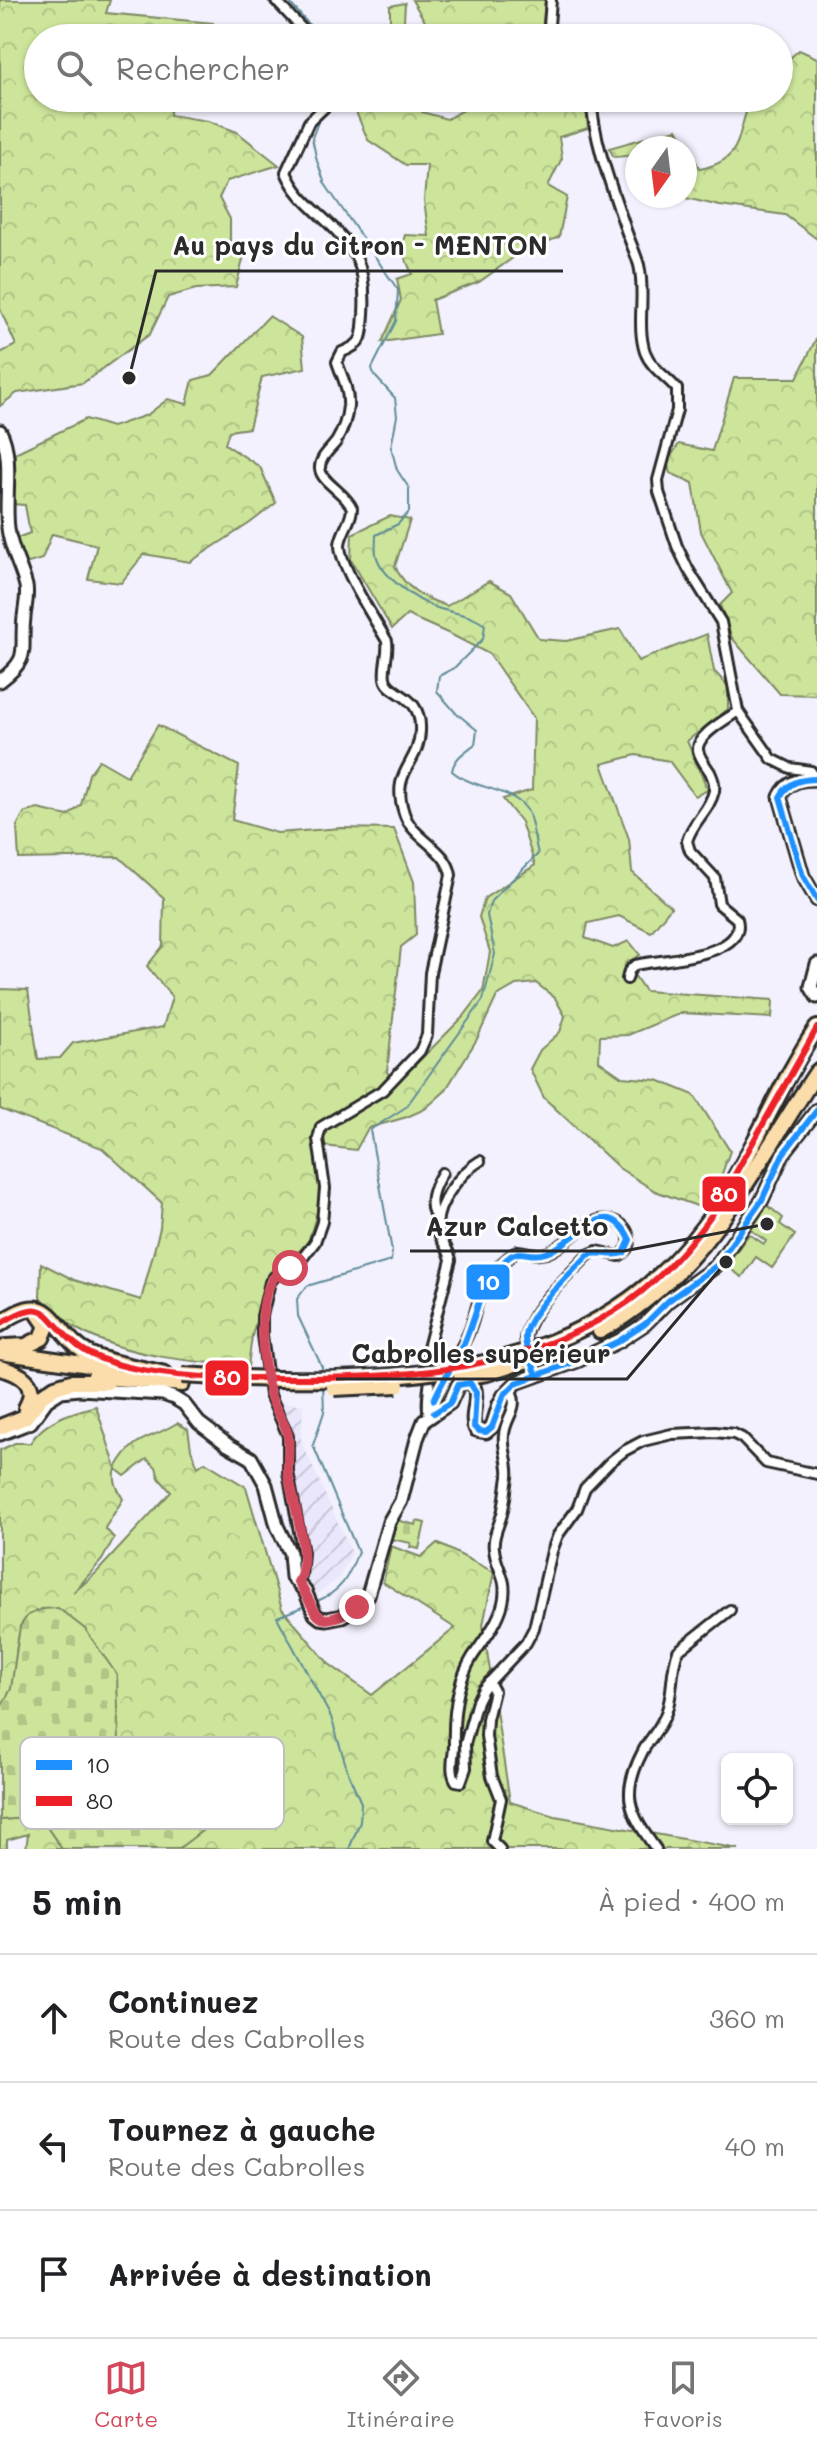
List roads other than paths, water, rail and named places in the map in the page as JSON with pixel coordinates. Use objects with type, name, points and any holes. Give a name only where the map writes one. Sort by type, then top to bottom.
[{"type":"highway","points":[[488,1367],[588,1326],[628,1302],[670,1267],[721,1203],[787,1076],[817,1028]]},
{"type":"highway","points":[[0,1361],[254,1387],[378,1387],[435,1381],[539,1358],[584,1340],[629,1313],[666,1284],[696,1254],[725,1216],[817,1072]]},
{"type":"highway","points":[[0,1324],[22,1309],[46,1312],[73,1342],[90,1354],[162,1378]]},
{"type":"highway","points":[[0,1349],[26,1346],[44,1336],[47,1326],[43,1318],[22,1309]]},
{"type":"highway","points":[[0,1349],[162,1378]]},
{"type":"highway","points":[[0,1368],[21,1376],[31,1392],[29,1403],[23,1411],[0,1421]]},
{"type":"highway","points":[[0,1427],[25,1417],[44,1393],[63,1384],[162,1378]]},
{"type":"street","points":[[275,0],[298,24]]},
{"type":"street","points":[[549,24],[551,0]]},
{"type":"street","points":[[301,1586],[303,1553],[288,1472],[288,1436],[270,1395],[262,1316],[270,1282],[277,1274],[301,1260],[315,1242],[322,1222],[325,1188],[318,1139],[321,1127],[383,1090],[420,1051],[427,1035],[433,954],[451,875],[444,857],[416,832],[404,816],[400,780],[415,753],[420,732],[418,717],[412,702],[386,683],[387,641],[341,555],[342,534],[349,523],[352,508],[343,493],[324,478],[320,470],[323,457],[337,440],[348,408],[347,386],[337,362],[342,352],[357,346],[362,339],[365,297],[358,258],[337,232],[301,198],[286,172],[309,122],[319,112]]},
{"type":"street","points":[[593,112],[595,132],[624,227],[639,264],[646,355],[677,389],[677,410],[659,470],[659,492],[681,556],[721,622],[738,711],[772,759],[790,768],[811,771],[816,779],[792,783],[780,797],[803,876],[817,900]]},
{"type":"street","points":[[0,431],[7,453],[8,529],[27,596],[23,652],[14,670],[0,681]]},
{"type":"street","points":[[627,979],[635,965],[711,951],[734,937],[738,930],[737,919],[719,904],[717,883],[711,871],[690,851],[687,841],[692,827],[710,803],[715,784],[698,751],[698,744],[738,711]]},
{"type":"street","points":[[817,964],[811,987],[817,997]]},
{"type":"street","points":[[0,1434],[31,1422],[47,1400],[61,1391],[107,1390],[163,1394],[174,1398],[184,1404],[199,1423],[251,1458],[266,1485],[277,1526],[290,1553],[292,1577],[320,1618],[342,1616],[357,1607],[368,1595],[389,1522],[408,1481],[424,1421],[450,1403],[458,1385],[470,1383],[476,1392],[473,1424],[476,1430],[486,1432],[492,1427],[499,1404],[516,1383],[536,1373],[590,1356],[645,1324],[674,1296],[716,1266],[762,1200],[783,1154],[817,1110]]},
{"type":"street","points":[[437,1219],[458,1178],[480,1161]]},
{"type":"street","points":[[432,1415],[426,1405],[431,1387],[431,1366],[426,1361],[432,1324],[451,1260],[441,1240],[431,1206],[432,1195],[442,1173]]},
{"type":"street","points":[[432,1415],[436,1394],[469,1331],[482,1290],[502,1262],[518,1251],[536,1254],[550,1252],[598,1220],[621,1224],[630,1240],[628,1249],[619,1256],[597,1251],[588,1255],[535,1313],[525,1339],[536,1373]]},
{"type":"street","points":[[510,1389],[514,1396],[514,1408],[503,1438],[508,1477],[493,1547],[504,1583],[504,1597],[498,1617],[465,1670],[461,1683],[453,1716],[452,1771],[456,1781],[461,1782],[465,1775],[465,1744],[477,1701],[489,1682],[516,1656],[534,1628],[555,1542],[577,1509],[585,1488],[624,1451],[643,1441],[672,1434],[715,1432],[742,1438],[766,1463],[817,1474]]},
{"type":"street","points":[[656,1849],[629,1805],[638,1764],[667,1712],[678,1651],[730,1610]]},
{"type":"street","points":[[489,1682],[494,1691],[487,1719],[488,1758],[501,1799],[492,1841],[500,1849]]},
{"type":"waterway","points":[[287,0],[308,24]]},
{"type":"waterway","points":[[322,1373],[298,1316],[297,1299],[307,1286],[391,1261],[392,1251],[370,1130],[406,1107],[483,1000],[495,954],[487,915],[491,901],[538,854],[529,814],[520,802],[452,771],[458,759],[475,744],[477,730],[455,712],[437,691],[439,676],[454,668],[483,639],[485,625],[467,616],[437,608],[410,594],[384,571],[376,554],[376,535],[398,524],[409,512],[409,488],[397,470],[391,447],[397,416],[395,398],[374,375],[372,368],[396,321],[398,290],[325,184],[312,138],[318,122],[328,112]]},
{"type":"waterway","points":[[315,1602],[343,1583],[358,1552],[313,1445],[324,1412],[323,1383]]},
{"type":"waterway","points":[[305,1606],[277,1617],[331,1717],[361,1803],[360,1822],[349,1849]]},
{"type":"place","name":"Au pays du citron - MENTON","points":[[129,378]]},
{"type":"place","name":"Azur Calcetto","points":[[767,1224]]},
{"type":"place","name":"Cabrolles supérieur","points":[[726,1262]]}]
